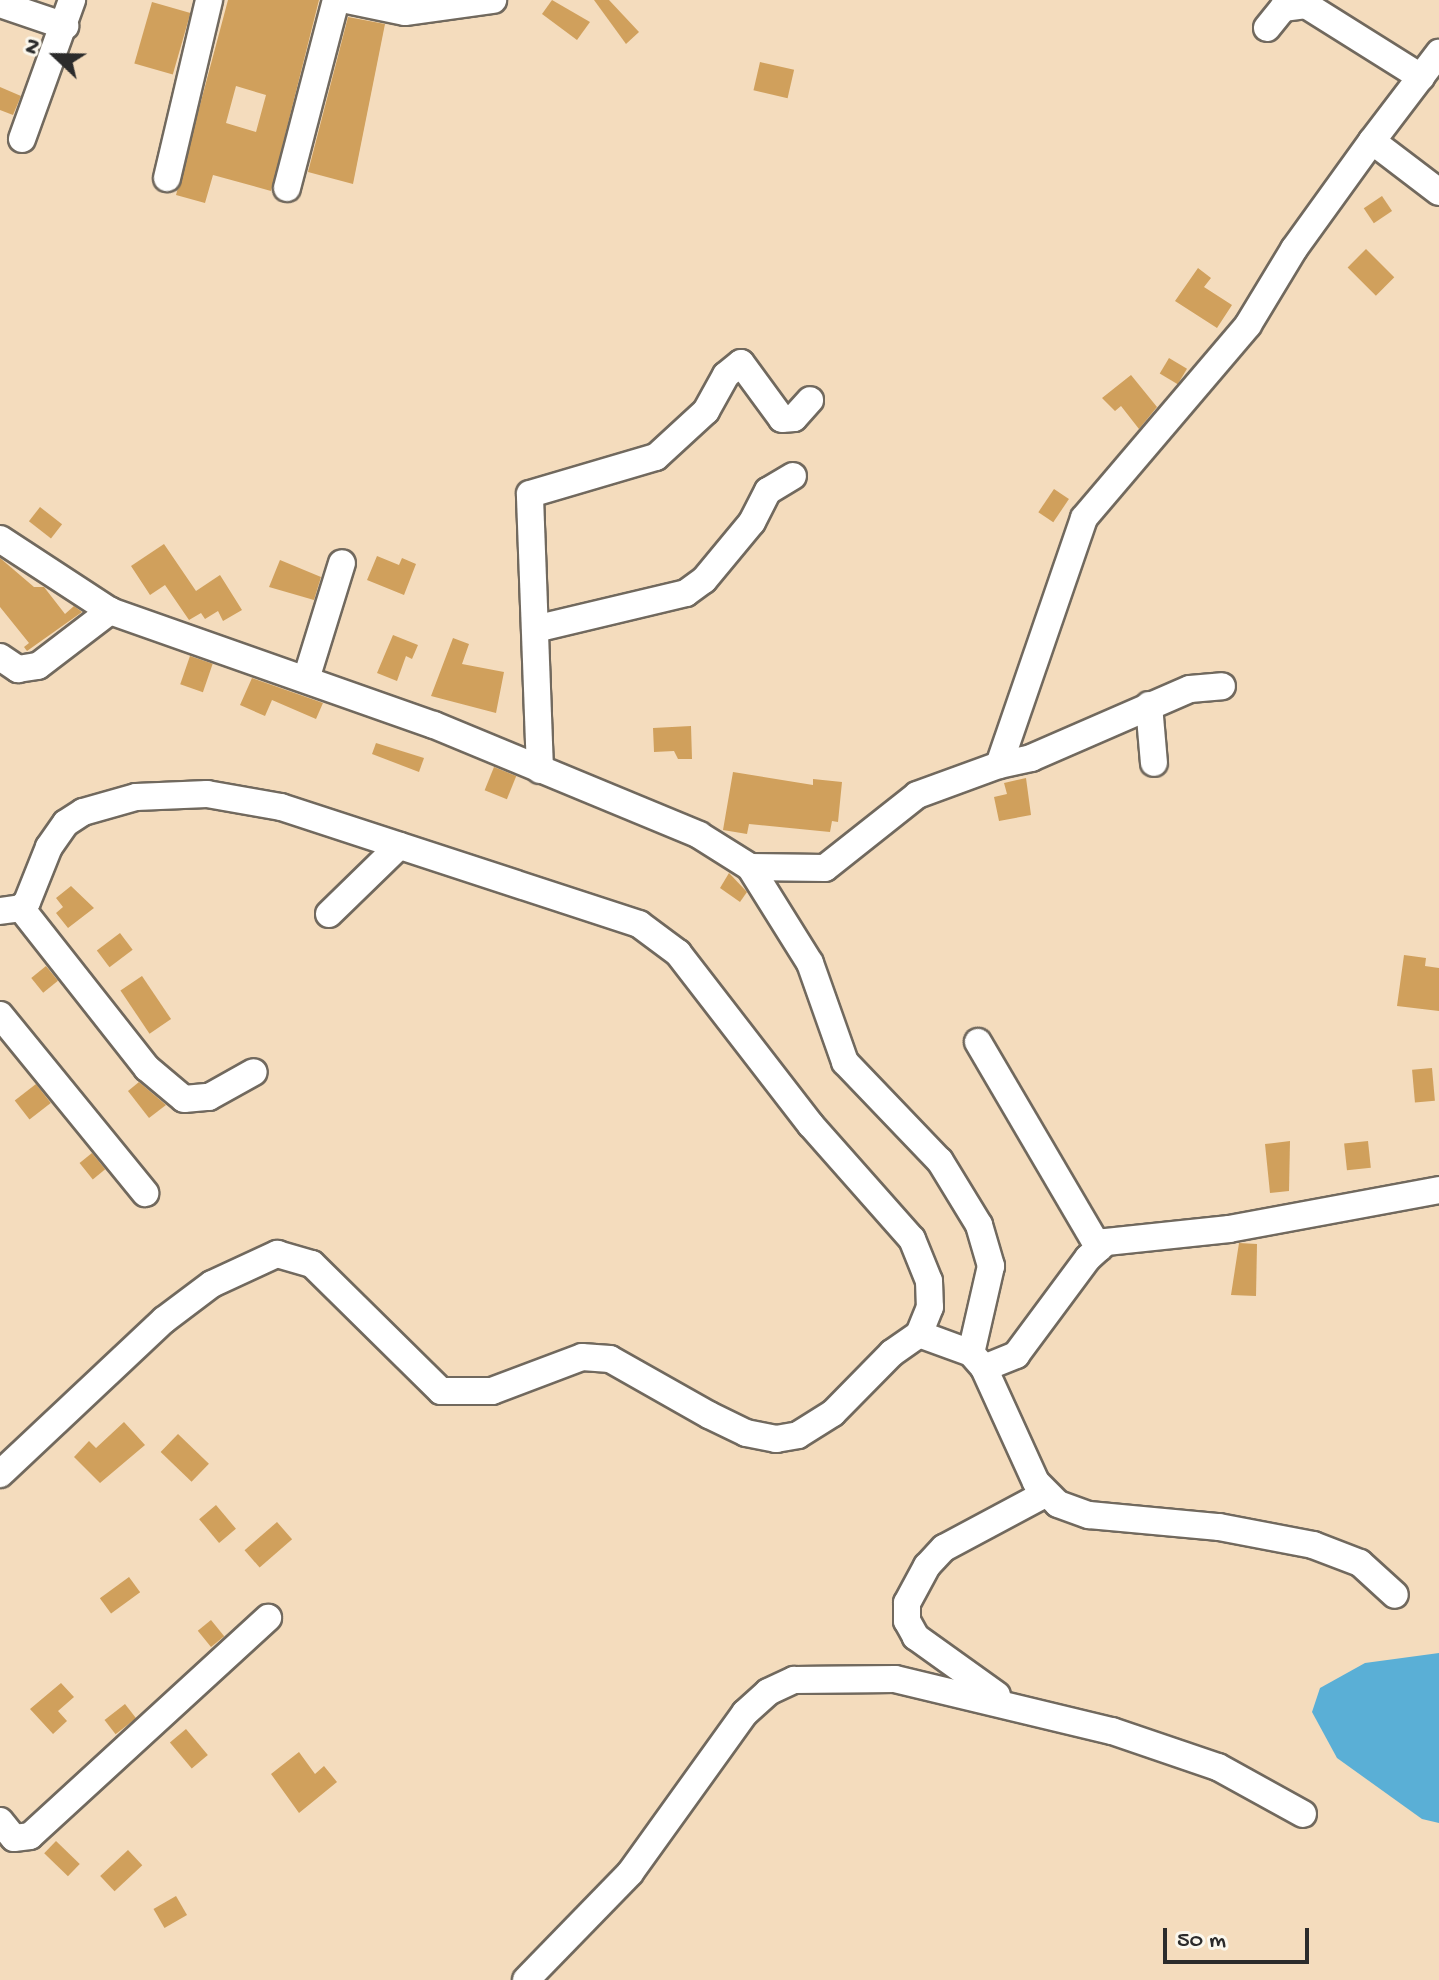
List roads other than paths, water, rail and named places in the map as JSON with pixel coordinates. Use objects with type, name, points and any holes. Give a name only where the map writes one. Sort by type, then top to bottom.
[{"type":"street","points":[[22,139],[72,0]]},
{"type":"street","points":[[167,178],[209,0]]},
{"type":"street","points":[[287,188],[336,0]]},
{"type":"street","points":[[347,0],[405,12],[493,0]]},
{"type":"street","points":[[0,4],[65,26]]},
{"type":"street","points":[[1267,28],[1283,8],[1306,5],[1421,77]]},
{"type":"street","points":[[999,765],[1084,518],[1248,325],[1294,249],[1439,53]]},
{"type":"street","points":[[1372,141],[1439,192]]},
{"type":"street","points":[[540,770],[527,503],[535,489],[656,457],[706,411],[726,375],[741,363],[782,419],[794,418],[810,400]]},
{"type":"street","points":[[535,629],[686,593],[704,580],[752,522],[768,491],[793,476]]},
{"type":"street","points":[[0,539],[110,611],[307,676],[699,835],[750,867],[810,963],[845,1062],[940,1161],[979,1225],[991,1266],[978,1360],[1045,1494],[1089,1515],[1219,1527],[1313,1545],[1360,1563],[1395,1595]]},
{"type":"street","points":[[307,676],[342,563]]},
{"type":"street","points":[[0,657],[18,669],[38,666],[110,611]]},
{"type":"street","points":[[750,867],[825,868],[917,795],[999,765],[1031,758],[1190,689],[1222,686]]},
{"type":"street","points":[[1149,705],[1154,763]]},
{"type":"street","points":[[0,1474],[164,1320],[212,1284],[277,1254],[312,1264],[441,1391],[492,1391],[582,1357],[610,1359],[746,1433],[776,1439],[798,1435],[833,1413],[892,1353],[919,1334],[930,1307],[929,1281],[912,1239],[802,1115],[678,953],[639,924],[399,846],[234,797],[136,797],[83,812],[66,823],[10,910],[147,1068],[176,1093],[193,1101],[209,1097],[254,1072]]},
{"type":"street","points":[[329,914],[399,846]]},
{"type":"street","points":[[0,1015],[145,1193]]},
{"type":"street","points":[[978,1042],[1099,1248]]},
{"type":"street","points":[[919,1334],[978,1360],[1016,1355],[1099,1248],[1119,1239],[1229,1229],[1439,1190]]},
{"type":"street","points":[[1014,1706],[916,1637],[907,1621],[907,1603],[927,1566],[944,1548],[1045,1494]]},
{"type":"street","points":[[0,1821],[19,1840],[30,1836],[268,1618]]},
{"type":"street","points":[[526,1980],[630,1873],[745,1713],[768,1692],[794,1680],[864,1676],[1014,1706],[1163,1746],[1218,1767],[1303,1814]]},
{"type":"water","points":[[1439,1653],[1439,1823],[1422,1819],[1337,1758],[1312,1712],[1320,1688],[1365,1663]]}]
